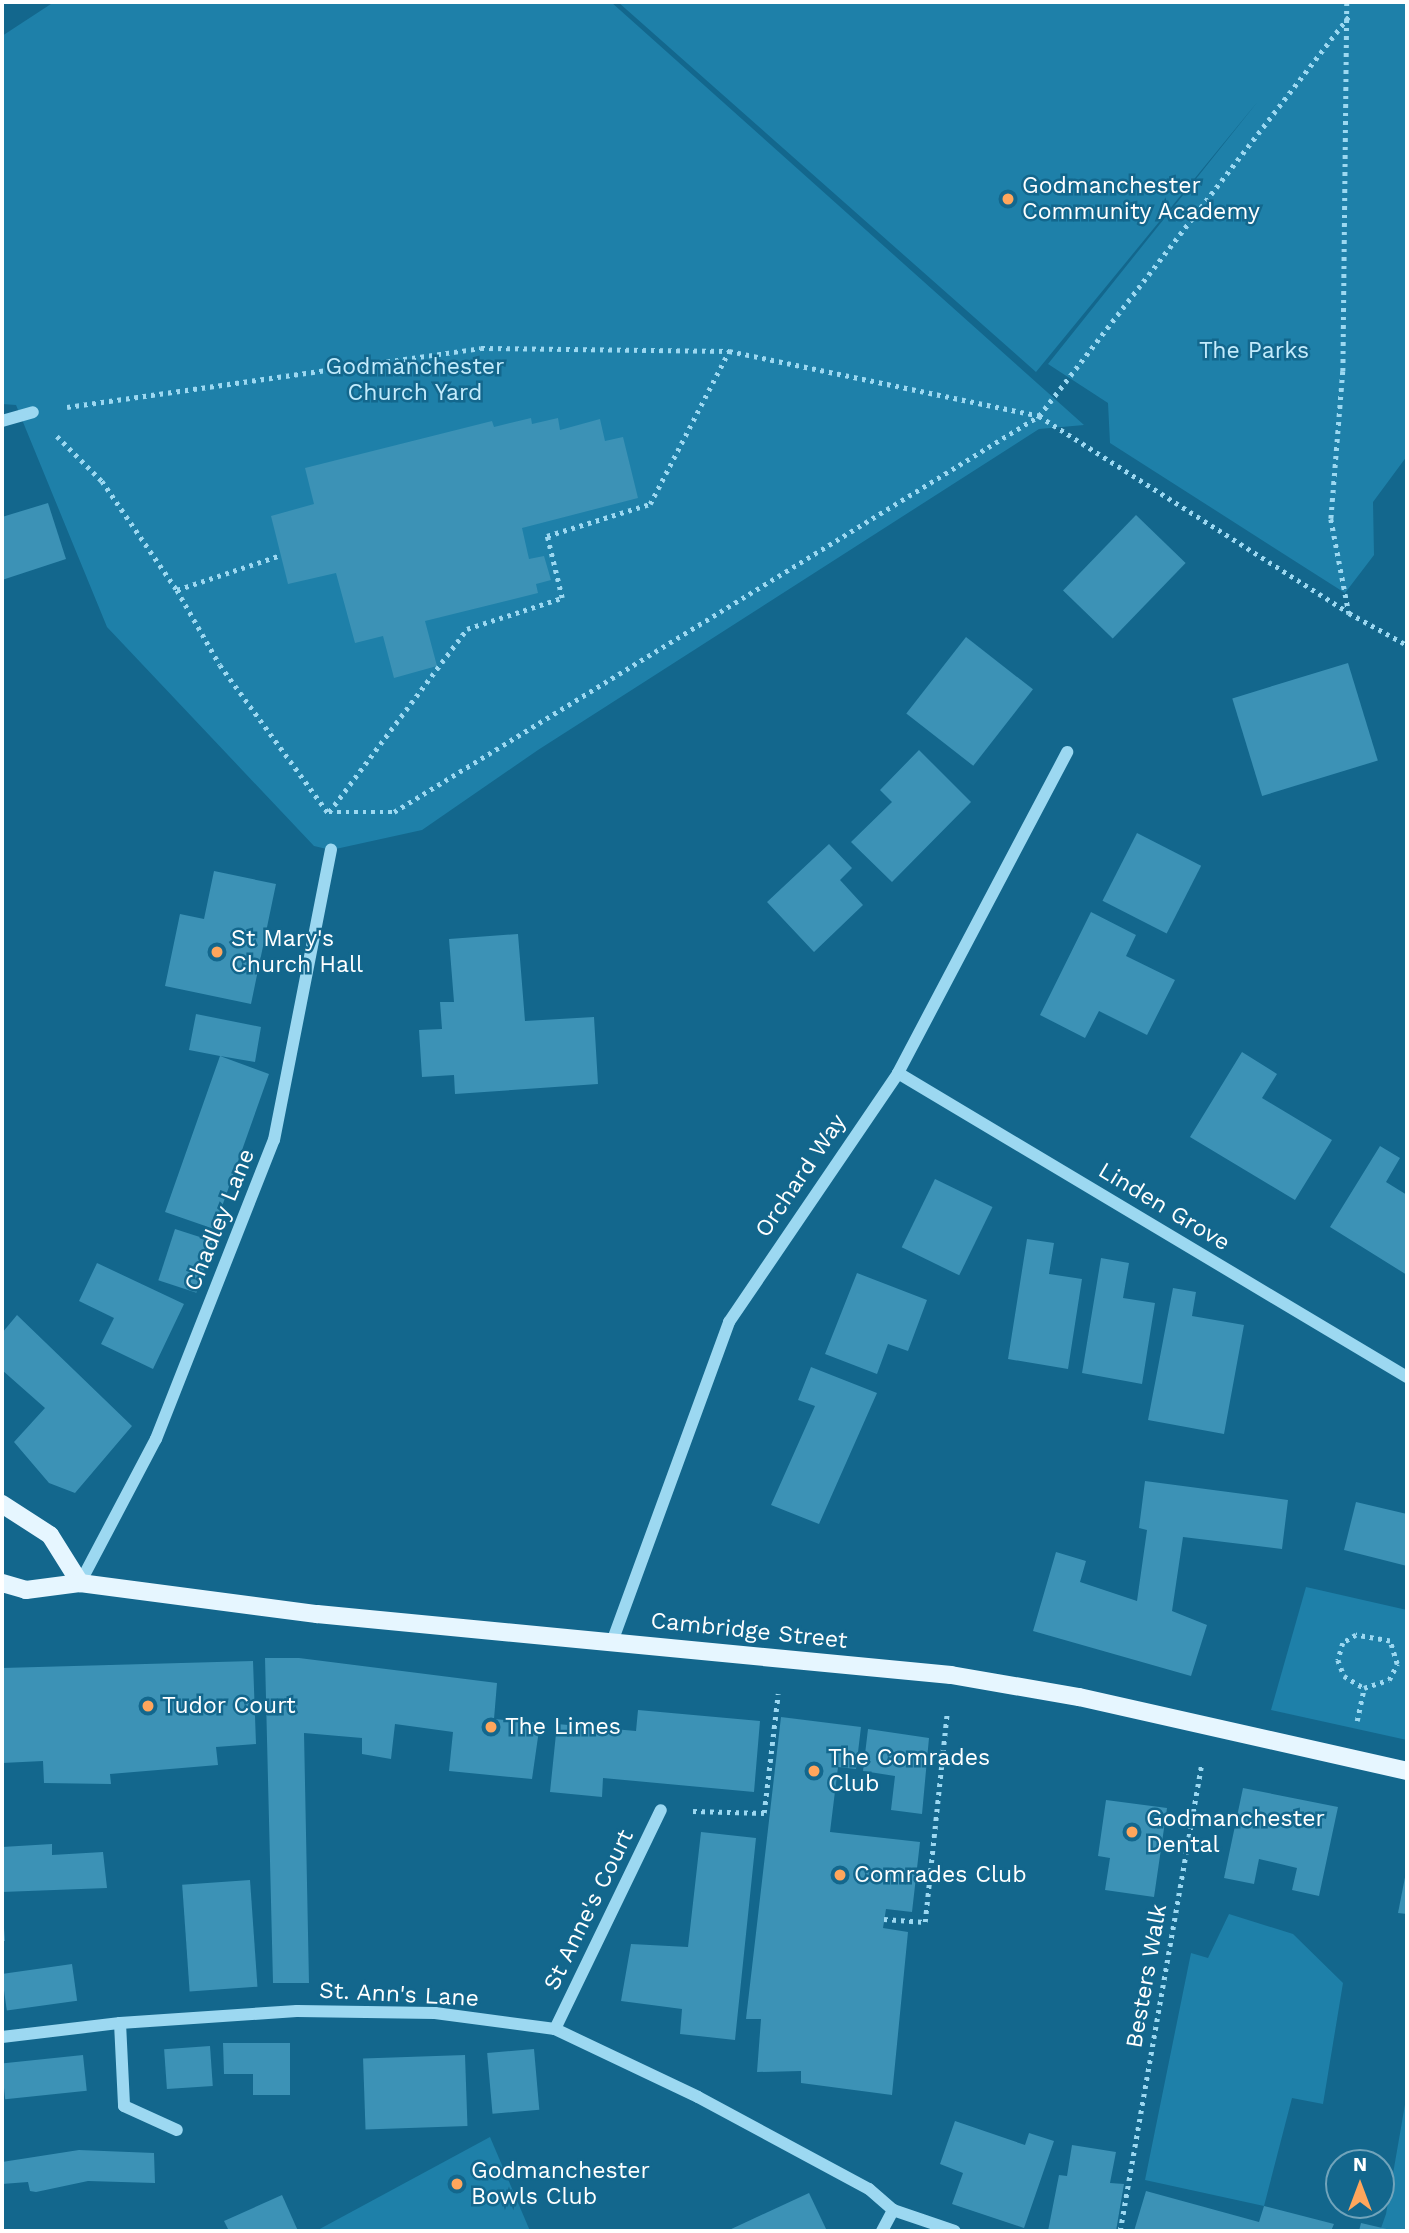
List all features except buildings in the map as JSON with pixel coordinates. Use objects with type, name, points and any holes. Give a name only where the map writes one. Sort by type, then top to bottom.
[{"type":"main road","points":[[2,1504],[50,1535],[80,1583]]},
{"type":"main road","name":"Cambridge Street","points":[[2,1583],[26,1590],[80,1583],[317,1614],[951,1675],[1079,1697],[1407,1771]]},
{"type":"street","points":[[2,421],[33,412]]},
{"type":"street","name":"Orchard Way","points":[[612,1642],[729,1322],[898,1073],[1067,752]]},
{"type":"street","name":"Chadley Lane","points":[[80,1583],[156,1439],[274,1140],[331,850]]},
{"type":"street","name":"Linden Grove","points":[[898,1073],[1407,1377]]},
{"type":"street","name":"St Anne's Court","points":[[555,2029],[662,1810]]},
{"type":"street","name":"St. Ann's Lane","points":[[2,2037],[120,2023],[297,2011],[435,2013],[555,2029],[698,2097],[869,2189],[893,2210],[955,2231]]},
{"type":"street","points":[[120,2023],[124,2106],[177,2130]]},
{"type":"street","points":[[882,2231],[893,2210]]},
{"type":"path","points":[[1348,2],[1343,371],[1331,519],[1349,613]]},
{"type":"path","points":[[329,812],[394,812],[1039,416],[1349,16]]},
{"type":"path","points":[[33,412],[481,348],[729,351],[1039,416],[1349,613],[1407,645]]},
{"type":"path","points":[[329,812],[467,629],[562,598],[547,536],[650,504],[729,351]]},
{"type":"path","points":[[33,412],[102,481],[177,590],[220,665],[329,812]]},
{"type":"path","points":[[177,590],[281,555]]},
{"type":"path","points":[[1356,1635],[1390,1641],[1396,1650],[1397,1664],[1389,1680],[1364,1688],[1344,1676],[1338,1660],[1343,1643],[1356,1635]]},
{"type":"path","points":[[662,1810],[764,1813],[782,1658]]},
{"type":"path","points":[[884,1919],[925,1922],[951,1675]]},
{"type":"path","points":[[1348,1759],[1364,1688]]},
{"type":"path","name":"Besters Walk","points":[[1120,2231],[1208,1728]]},
{"type":"green space","name":"Godmanchester Church Yard","points":[[54,2],[611,2],[1084,425],[1039,429],[538,750],[422,830],[331,850],[314,846],[107,627],[16,405],[2,404],[2,36]]},
{"type":"green space","name":"The Parks","points":[[618,2],[1407,2],[1407,456],[1373,502],[1374,555],[1345,593],[1110,443],[1108,403],[1048,364],[1259,100],[1036,372]]},
{"type":"green space","points":[[1306,1587],[1407,1610],[1407,1740],[1271,1710]]},
{"type":"green space","points":[[1229,1914],[1293,1934],[1343,1983],[1323,2104],[1292,2098],[1264,2206],[1145,2180],[1191,1953],[1208,1958]]},
{"type":"green space","points":[[1407,2093],[1407,2231],[1380,2231],[1384,2219],[1395,2219],[1395,2162]]},
{"type":"green space","name":"Godmanchester Bowls Club","points":[[490,2137],[530,2231],[316,2231]]},
{"type":"place","name":"Godmanchester Community Academy","points":[[1008,199]]},
{"type":"place","name":"St Mary's Church Hall","points":[[217,952]]},
{"type":"place","name":"Tudor Court","points":[[148,1706]]},
{"type":"place","name":"The Limes","points":[[491,1727]]},
{"type":"place","name":"The Comrades Club","points":[[814,1771]]},
{"type":"place","name":"Godmanchester Dental","points":[[1132,1832]]},
{"type":"place","name":"Comrades Club","points":[[840,1875]]},
{"type":"place","name":"Godmanchester Bowls Club","points":[[457,2184]]}]
